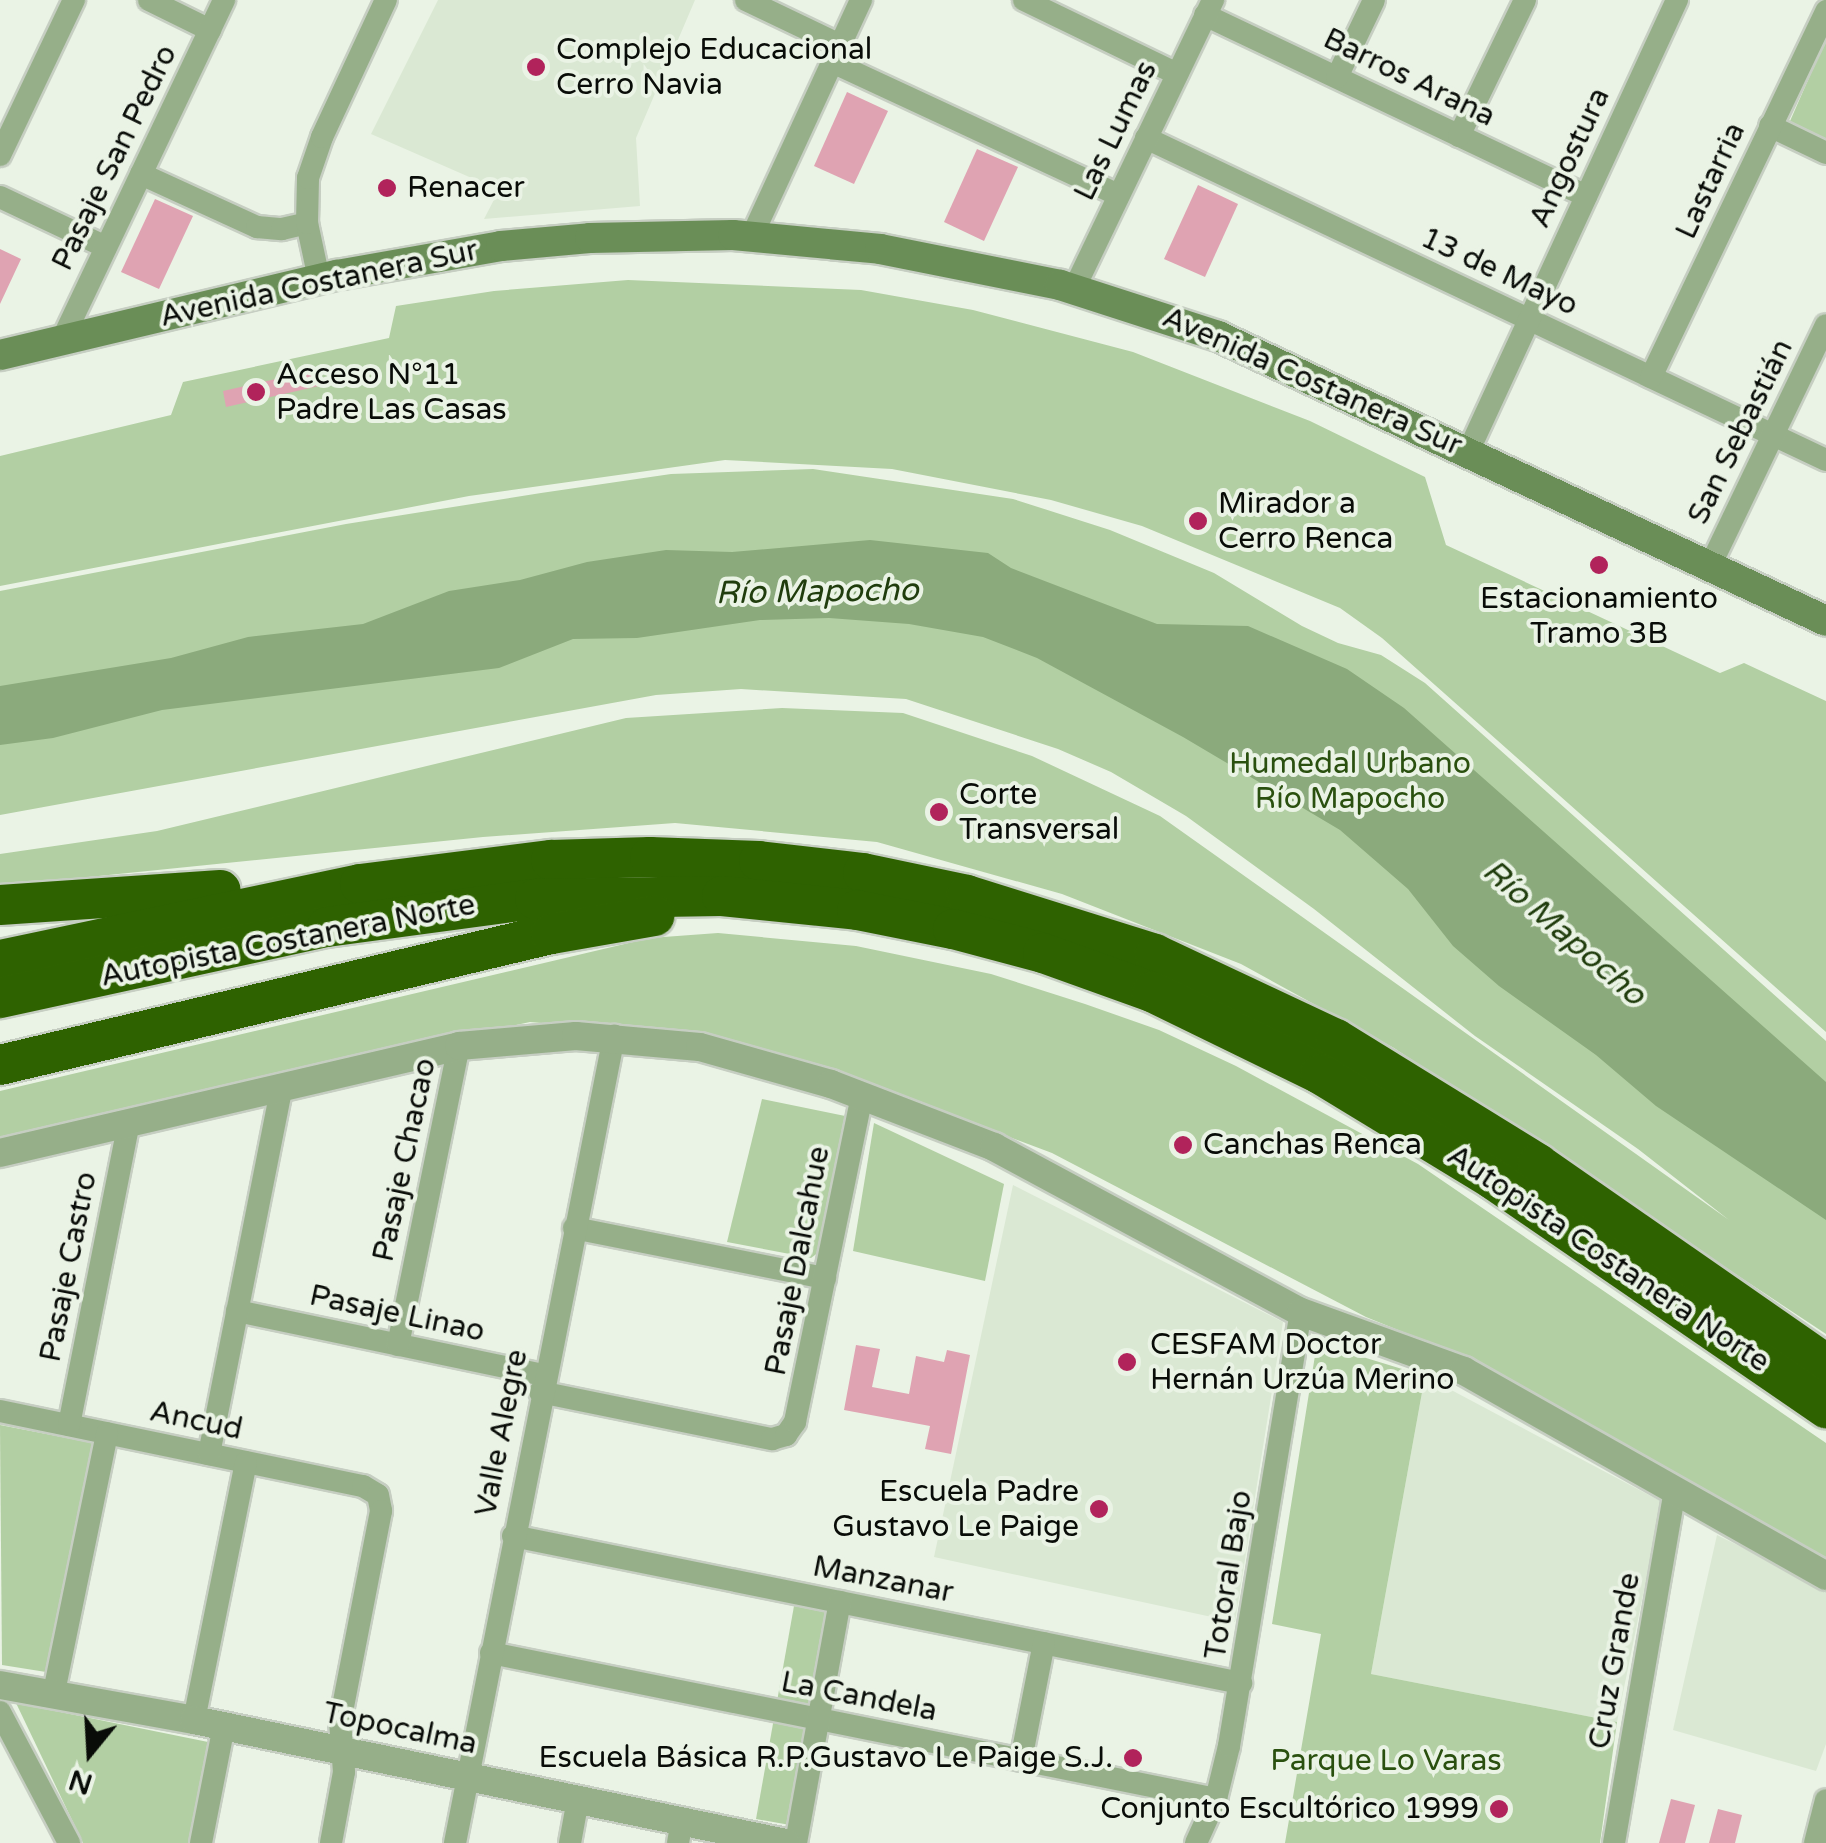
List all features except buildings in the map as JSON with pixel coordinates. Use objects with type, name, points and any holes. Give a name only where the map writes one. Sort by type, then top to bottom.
[{"type":"highway","name":"Autopista Costanera Norte","points":[[0,960],[360,884],[551,860],[650,857],[759,861],[898,880],[1078,926],[1189,967],[1351,1048],[1538,1164],[1826,1364]]},
{"type":"highway","points":[[0,905],[360,884]]},
{"type":"highway","name":"Autopista Costanera Norte","points":[[0,998],[310,931],[471,905],[631,894],[815,904],[1011,944],[1126,982],[1219,1022],[1412,1126],[1826,1408]]},
{"type":"highway","points":[[0,1064],[586,926],[668,914],[815,904]]},
{"type":"main road","name":"Avenida Costanera Sur","points":[[0,355],[320,279],[502,246],[590,238],[752,236],[880,248],[1074,289],[1247,348],[1826,622]]},
{"type":"street","points":[[0,155],[74,0]]},
{"type":"street","points":[[148,0],[210,30]]},
{"type":"street","name":"Pasaje San Pedro","points":[[61,342],[224,0]]},
{"type":"street","points":[[320,279],[307,224],[306,190],[314,157],[386,0]]},
{"type":"street","points":[[746,0],[836,54],[1119,195]]},
{"type":"street","points":[[752,236],[861,0]]},
{"type":"street","points":[[1024,0],[1177,74]]},
{"type":"street","points":[[1337,77],[1374,0]]},
{"type":"street","points":[[1459,136],[1524,0]]},
{"type":"street","name":"Angostura","points":[[1468,450],[1677,0]]},
{"type":"street","name":"Las Lumas","points":[[1074,289],[1209,7]]},
{"type":"street","name":"Barros Arana","points":[[1209,7],[1337,77],[1586,196]]},
{"type":"street","name":"Lastarria","points":[[1651,377],[1826,10]]},
{"type":"street","points":[[1770,126],[1826,153]]},
{"type":"street","name":"13 de Mayo","points":[[1146,138],[1826,460]]},
{"type":"street","points":[[141,174],[257,227],[282,229],[307,224]]},
{"type":"street","points":[[0,197],[106,246]]},
{"type":"street","name":"San Sebastián","points":[[1710,566],[1826,325]]},
{"type":"street","points":[[0,1153],[459,1046],[520,1038],[614,1036],[724,1052],[862,1095],[1030,1165],[1301,1312],[1464,1370],[1826,1576]]},
{"type":"street","name":"Valle Alegre","points":[[455,1843],[542,1384],[614,1036]]},
{"type":"street","name":"Pasaje Chacao","points":[[398,1344],[459,1046]]},
{"type":"street","points":[[210,1454],[282,1087]]},
{"type":"street","name":"Pasaje Dalcahue","points":[[786,1436],[796,1422],[862,1095]]},
{"type":"street","name":"Pasaje Castro","points":[[68,1425],[129,1122]]},
{"type":"street","points":[[574,1228],[825,1278]]},
{"type":"street","name":"Pasaje Linao","points":[[237,1310],[398,1344],[542,1384],[772,1438],[786,1436]]},
{"type":"street","name":"Totoral Bajo","points":[[1196,1843],[1216,1799],[1241,1683],[1301,1312]]},
{"type":"street","name":"Ancud","points":[[0,1411],[363,1486],[378,1495],[381,1511],[340,1721],[342,1750]]},
{"type":"street","points":[[54,1692],[106,1433]]},
{"type":"street","points":[[194,1720],[246,1462]]},
{"type":"street","name":"Cruz Grande","points":[[1614,1843],[1676,1490]]},
{"type":"street","name":"Manzanar","points":[[513,1536],[1241,1683]]},
{"type":"street","points":[[796,1843],[840,1602]]},
{"type":"street","points":[[1020,1760],[1044,1643]]},
{"type":"street","name":"La Candela","points":[[491,1653],[1216,1799]]},
{"type":"street","name":"Topocalma","points":[[0,1685],[54,1692],[578,1799],[680,1832],[786,1843]]},
{"type":"street","points":[[0,1712],[70,1843]]},
{"type":"street","points":[[201,1843],[224,1726]]},
{"type":"street","points":[[331,1843],[343,1781],[342,1750]]},
{"type":"street","points":[[570,1843],[578,1799]]},
{"type":"street","points":[[1815,1843],[1826,1800]]},
{"type":"shaded area","name":"Complejo Educacional Cerro Navia","points":[[438,0],[695,0],[636,138],[640,206],[484,219],[499,190],[371,134]]},
{"type":"shaded area","points":[[1013,1185],[1283,1322],[1235,1622],[934,1557]]},
{"type":"shaded area","points":[[1425,1376],[1662,1502],[1617,1722],[1371,1674]]},
{"type":"shaded area","points":[[1717,1535],[1826,1589],[1826,1744],[1816,1771],[1673,1730]]},
{"type":"green space","points":[[1826,39],[1826,144],[1787,128]]},
{"type":"green space","points":[[628,280],[861,290],[973,310],[1133,352],[1310,421],[1425,477],[1446,545],[1720,673],[1744,663],[1826,701],[1826,1032],[1382,638],[1340,608],[1142,526],[1051,500],[892,469],[725,460],[469,496],[0,586],[0,456],[171,415],[183,382],[389,338],[396,306],[494,291]]},
{"type":"green space","name":"Humedal Urbano Río Mapocho","points":[[813,469],[1013,499],[1110,530],[1214,573],[1302,626],[1338,643],[1381,655],[1425,683],[1826,1041],[1826,1334],[1394,1048],[1241,964],[1062,894],[877,842],[675,823],[483,837],[0,886],[0,854],[157,831],[626,718],[782,708],[903,713],[1032,756],[1160,816],[1729,1220],[1638,1149],[1475,1036],[1314,909],[1186,816],[1111,772],[1058,749],[906,699],[741,689],[656,695],[0,815],[0,591],[346,524],[541,493],[671,474]]},
{"type":"green space","points":[[718,933],[856,946],[991,974],[1085,1004],[1159,1030],[1236,1066],[1418,1164],[1826,1443],[1826,1561],[1742,1518],[1489,1367],[1366,1317],[1052,1153],[931,1108],[683,1035],[530,1022],[343,1062],[0,1146],[0,1091],[650,938]]},
{"type":"green space","points":[[762,1099],[850,1117],[823,1249],[811,1258],[727,1242]]},
{"type":"green space","points":[[874,1123],[1004,1184],[985,1281],[853,1251]]},
{"type":"green space","name":"Parque Lo Varas","points":[[1317,1343],[1425,1376],[1371,1674],[1617,1722],[1600,1843],[1285,1843],[1321,1634],[1272,1624]]},
{"type":"green space","points":[[0,1425],[93,1443],[46,1672],[2,1665]]},
{"type":"green space","points":[[794,1606],[828,1612],[790,1825],[756,1819]]},
{"type":"green space","points":[[16,1703],[213,1743],[193,1843],[83,1843]]},
{"type":"water","name":"Río Mapocho","points":[[870,540],[988,553],[1011,568],[1157,624],[1248,626],[1347,669],[1404,708],[1826,1082],[1826,1220],[1656,1106],[1596,1055],[1499,986],[1453,946],[1408,889],[1340,830],[1183,737],[1037,658],[983,637],[909,624],[829,618],[760,620],[637,638],[573,639],[499,668],[162,710],[53,738],[0,745],[0,686],[171,658],[248,637],[363,624],[449,591],[520,580],[587,562],[666,550],[732,552]]},
{"type":"place","name":"Complejo Educacional Cerro Navia","points":[[536,67]]},
{"type":"place","name":"Renacer","points":[[387,188]]},
{"type":"place","name":"Acceso N°11 Padre Las Casas","points":[[256,392]]},
{"type":"place","name":"Mirador a Cerro Renca","points":[[1198,521]]},
{"type":"place","name":"Estacionamiento Tramo 3B","points":[[1599,565]]},
{"type":"place","name":"Corte Transversal","points":[[939,812]]},
{"type":"place","name":"Canchas Renca","points":[[1183,1145]]},
{"type":"place","name":"CESFAM Doctor Hernán Urzúa Merino","points":[[1127,1362]]},
{"type":"place","name":"Escuela Padre Gustavo Le Paige","points":[[1099,1509]]},
{"type":"place","name":"Escuela Básica R.P.Gustavo Le Paige S.J.","points":[[1133,1758]]},
{"type":"place","name":"Conjunto Escultórico 1999","points":[[1499,1809]]}]
